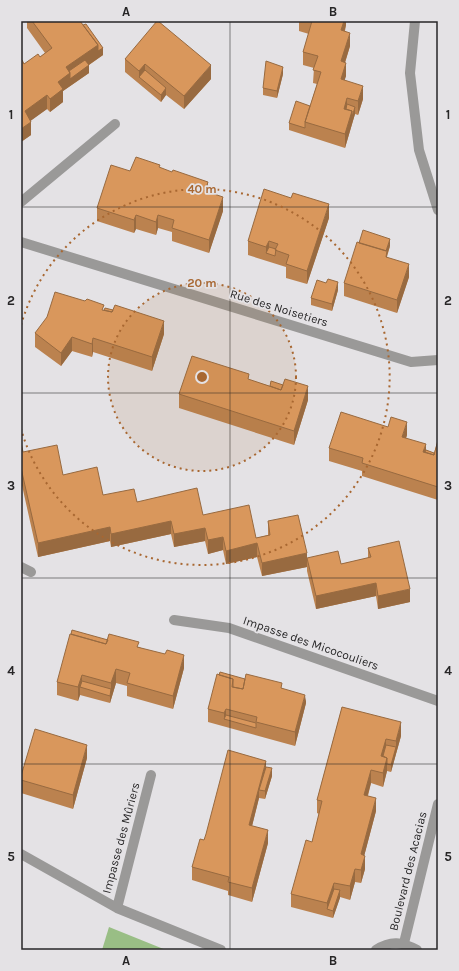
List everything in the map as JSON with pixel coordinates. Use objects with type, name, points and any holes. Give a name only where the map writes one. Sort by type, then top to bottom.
[{"type":"street","points":[[415,21],[410,73],[419,150],[438,210]]},
{"type":"street","points":[[21,202],[115,124]]},
{"type":"street","name":"Rue des Noisetiers","points":[[21,242],[411,362],[438,360]]},
{"type":"street","points":[[21,567],[31,572]]},
{"type":"street","name":"Impasse des Micocouliers","points":[[174,620],[229,628],[438,701]]},
{"type":"street","name":"Impasse des Mûriers","points":[[117,908],[151,775]]},
{"type":"street","name":"Boulevard des Acacias","points":[[404,943],[438,804]]},
{"type":"street","points":[[21,854],[117,908],[221,950]]},
{"type":"street","points":[[376,950],[388,944],[404,943],[417,950]]},
{"type":"green space","points":[[109,927],[166,950],[102,950]]},
{"type":"building","points":[[32,21],[80,21],[98,45],[66,67],[70,73],[58,82],[63,89],[50,99],[47,95],[25,111],[31,122],[21,129],[21,60],[24,64],[38,54],[40,57],[52,48]]},
{"type":"building","points":[[157,21],[211,65],[184,96],[145,64],[139,71],[125,59]]},
{"type":"building","points":[[312,21],[344,21],[341,30],[350,33],[341,61],[346,63],[341,79],[363,86],[358,101],[347,98],[344,109],[352,111],[345,134],[305,122],[321,72],[313,70],[318,56],[303,52]]},
{"type":"building","points":[[86,24],[103,48],[98,51],[98,45],[83,25]]},
{"type":"building","points":[[85,60],[89,65],[70,79],[69,71]]},
{"type":"building","points":[[266,61],[283,67],[277,91],[263,88]]},
{"type":"building","points":[[145,70],[166,88],[161,95],[139,77]]},
{"type":"building","points":[[296,101],[310,106],[305,122],[305,128],[289,123]]},
{"type":"building","points":[[347,104],[355,107],[352,117],[352,111],[346,109]]},
{"type":"building","points":[[136,157],[160,165],[159,167],[172,172],[173,170],[208,182],[205,191],[223,197],[209,240],[172,228],[174,220],[158,215],[156,222],[136,215],[134,220],[97,208],[111,165],[130,171]]},
{"type":"building","points":[[264,189],[291,198],[293,193],[329,204],[307,271],[286,264],[289,255],[275,250],[278,244],[269,241],[266,247],[248,241]]},
{"type":"building","points":[[363,230],[390,239],[386,251],[359,243]]},
{"type":"building","points":[[357,242],[387,251],[386,257],[409,264],[397,300],[344,283]]},
{"type":"building","points":[[269,247],[276,249],[275,256],[266,253]]},
{"type":"building","points":[[328,279],[338,282],[332,304],[311,298],[317,280],[326,283]]},
{"type":"building","points":[[55,292],[85,301],[87,299],[104,305],[102,310],[112,312],[115,305],[164,321],[152,357],[93,338],[92,344],[72,337],[61,353],[35,333],[47,317]]},
{"type":"building","points":[[105,308],[113,310],[112,312],[104,310]]},
{"type":"building","points":[[192,356],[249,374],[248,379],[281,390],[285,379],[308,386],[294,431],[179,394]]},
{"type":"building","points":[[271,381],[283,385],[281,390],[270,386]]},
{"type":"building","points":[[341,412],[388,427],[391,417],[407,422],[402,437],[426,444],[423,452],[434,455],[438,440],[438,487],[362,463],[363,458],[329,448]]},
{"type":"building","points":[[21,442],[23,452],[57,445],[63,475],[97,467],[103,495],[134,489],[137,502],[197,488],[203,515],[249,505],[256,538],[270,535],[268,521],[298,515],[307,553],[262,563],[257,543],[226,551],[223,537],[208,540],[205,528],[174,534],[171,521],[111,534],[110,527],[38,543],[21,468]]},
{"type":"building","points":[[426,450],[434,453],[434,455],[425,452]]},
{"type":"building","points":[[399,541],[410,589],[378,596],[376,583],[316,596],[307,558],[338,551],[341,564],[371,557],[368,548]]},
{"type":"building","points":[[72,630],[108,640],[106,644],[71,634]]},
{"type":"building","points":[[70,634],[106,644],[109,634],[139,642],[137,647],[165,654],[167,650],[184,655],[173,696],[127,683],[130,673],[116,669],[111,683],[82,675],[78,687],[57,682]]},
{"type":"building","points":[[220,672],[245,679],[243,689],[233,687],[233,679],[219,675]]},
{"type":"building","points":[[217,674],[233,679],[232,687],[243,689],[246,674],[282,683],[281,688],[305,695],[295,732],[256,722],[257,717],[226,709],[224,713],[208,709]]},
{"type":"building","points":[[82,681],[111,689],[110,696],[80,687]]},
{"type":"building","points":[[342,707],[401,722],[396,741],[386,739],[381,756],[387,758],[383,773],[371,770],[364,795],[376,798],[361,854],[365,856],[361,870],[355,869],[350,886],[334,883],[327,903],[291,894],[306,840],[312,842],[322,801],[317,800]]},
{"type":"building","points":[[226,715],[256,723],[256,728],[224,719]]},
{"type":"building","points":[[35,729],[87,745],[73,795],[21,780]]},
{"type":"building","points":[[386,745],[396,747],[391,765],[387,764],[387,758],[383,756]]},
{"type":"building","points":[[228,750],[266,761],[249,825],[268,830],[252,888],[228,882],[229,877],[192,867],[200,839],[204,840],[206,834]]},
{"type":"building","points":[[266,767],[272,768],[265,791],[259,790]]},
{"type":"building","points":[[334,889],[340,890],[333,911],[327,909]]}]
